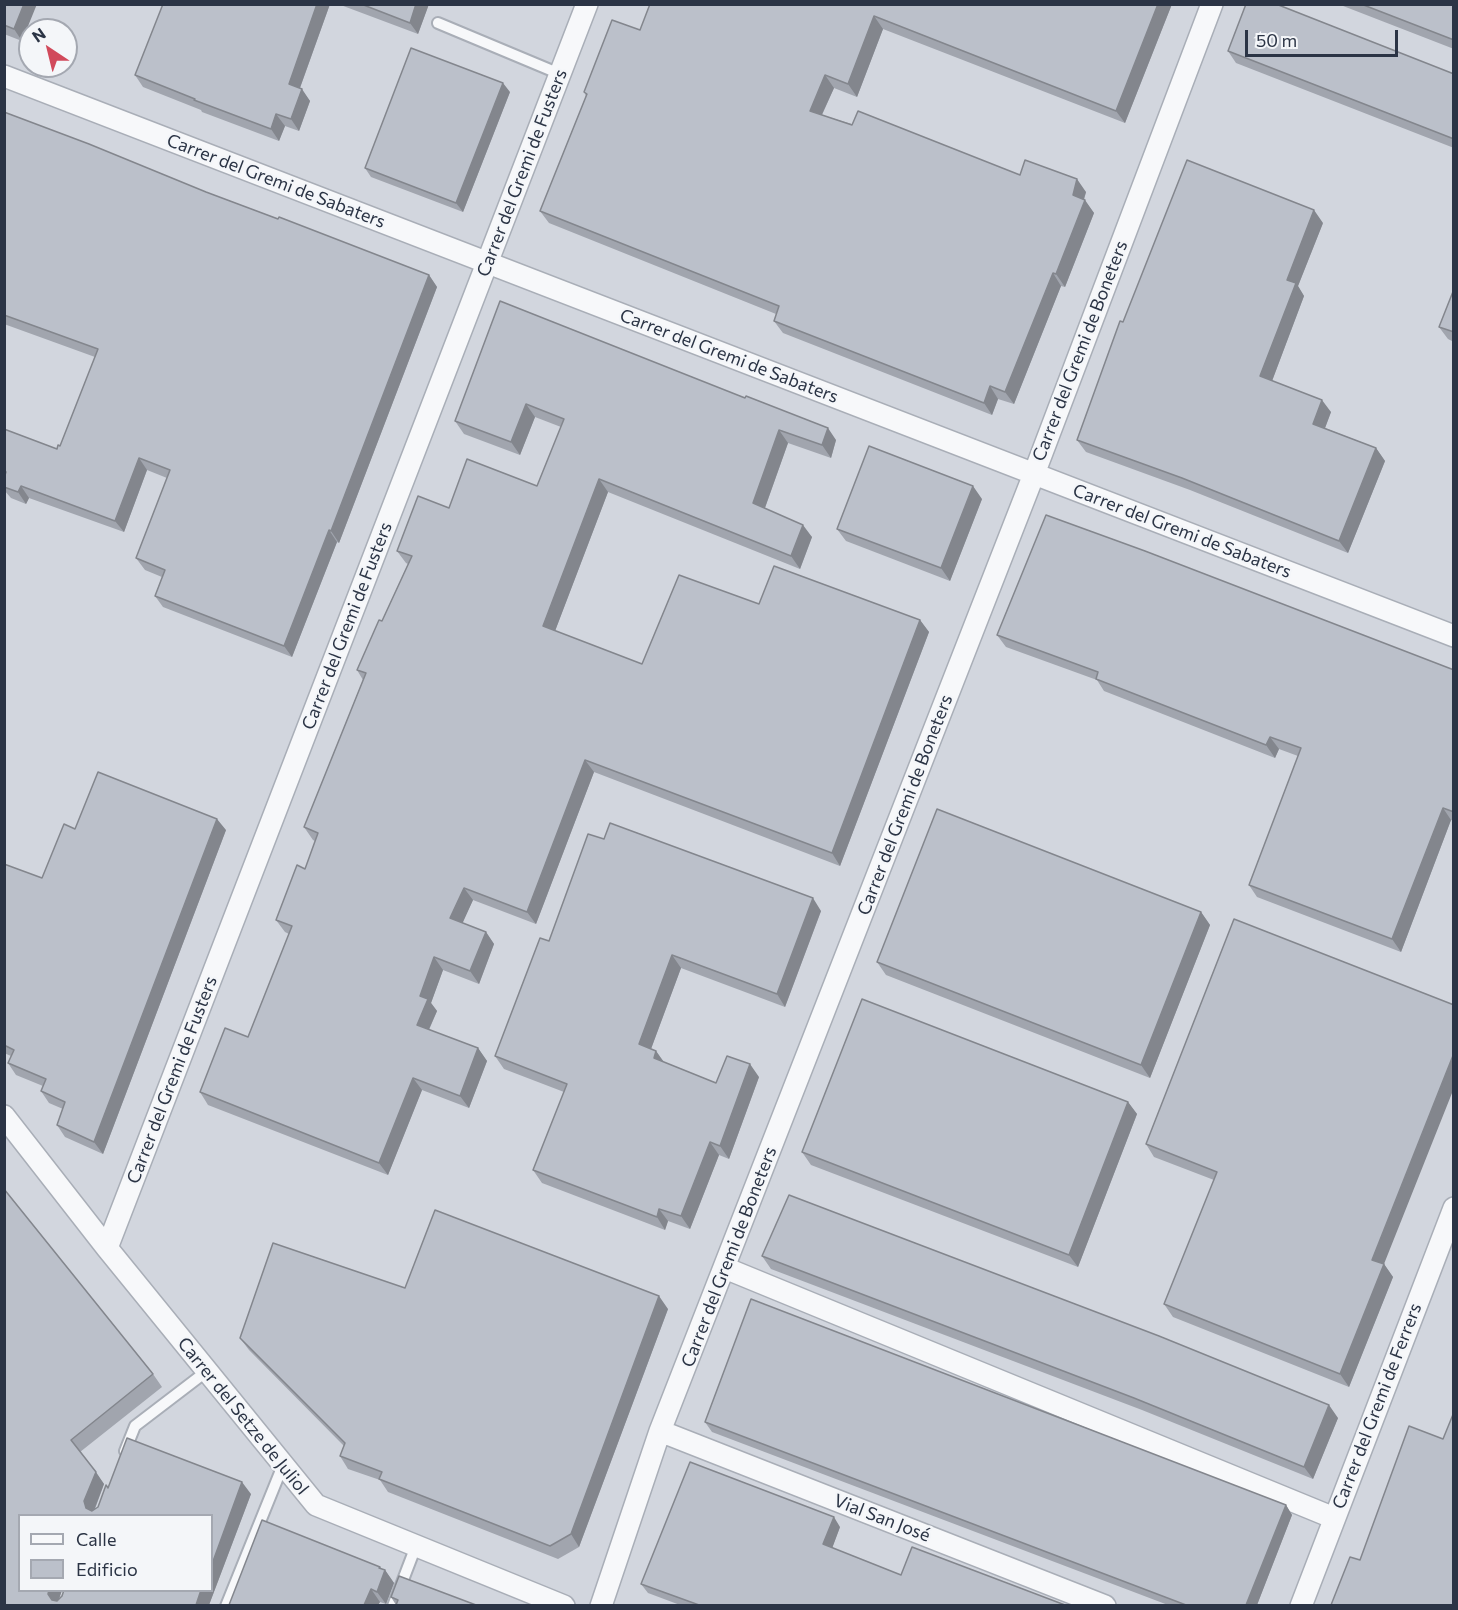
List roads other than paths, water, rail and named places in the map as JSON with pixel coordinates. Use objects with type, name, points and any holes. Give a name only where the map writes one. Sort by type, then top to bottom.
[{"type":"street","name":"Carrer del Gremi de Fusters","points":[[107,1248],[587,4]]},
{"type":"street","name":"Carrer del Gremi de Boneters","points":[[601,1605],[660,1431],[1034,474],[1212,4]]},
{"type":"street","name":"Carrer del Gremi de Sabaters","points":[[4,76],[1454,636]]},
{"type":"street","name":"Carrer del Setze de Juliol","points":[[4,1116],[107,1248],[316,1504],[561,1605]]},
{"type":"street","name":"Carrer del Gremi de Ferrers","points":[[1301,1605],[1454,1208]]},
{"type":"street","points":[[725,1268],[1334,1518]]},
{"type":"street","name":"Vial San José","points":[[660,1431],[1105,1605]]},
{"type":"lane","points":[[438,23],[560,74]]},
{"type":"lane","points":[[120,1466],[135,1426],[207,1371]]},
{"type":"lane","points":[[226,1605],[283,1464]]},
{"type":"lane","points":[[393,1605],[416,1546]]}]
